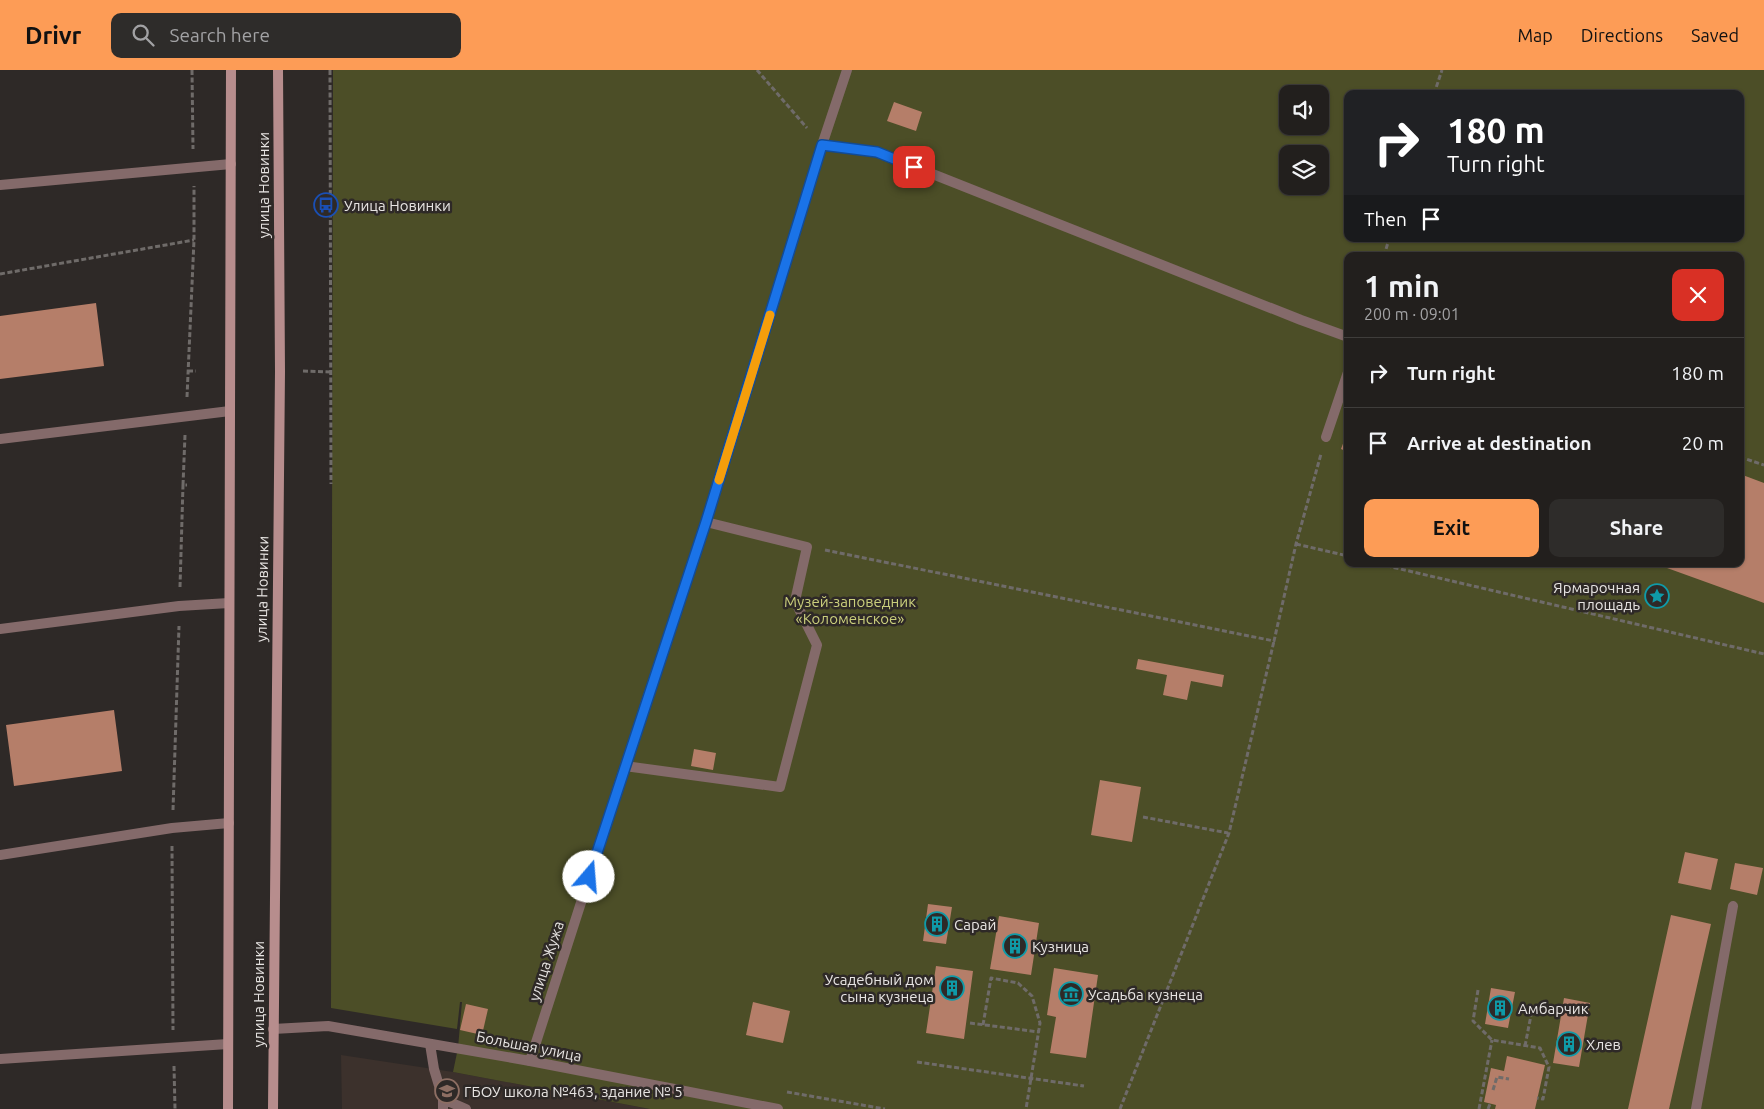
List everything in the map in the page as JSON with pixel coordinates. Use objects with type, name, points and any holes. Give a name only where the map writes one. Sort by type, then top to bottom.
[{"type":"street","name":"улица Новинки","points":[[228,1109],[231,70]]},
{"type":"street","name":"улица Новинки","points":[[273,1109],[280,371],[278,70]]},
{"type":"street","name":"улица Жужа","points":[[530,1061],[706,522],[822,145],[847,70]]},
{"type":"street","points":[[822,145],[877,152],[1344,336]]},
{"type":"street","points":[[0,184],[231,164]]},
{"type":"street","points":[[1326,437],[1344,384]]},
{"type":"street","points":[[0,439],[230,412]]},
{"type":"street","points":[[625,766],[780,787],[817,645],[795,601],[807,547],[706,522]]},
{"type":"street","points":[[0,629],[180,606],[229,603]]},
{"type":"street","points":[[0,855],[172,828],[228,823]]},
{"type":"street","points":[[1696,1109],[1733,906]]},
{"type":"street","name":"Большая улица","points":[[273,1029],[328,1026],[530,1061],[778,1109]]},
{"type":"street","points":[[0,1058],[228,1044]]},
{"type":"street","points":[[430,1044],[434,1070],[443,1104],[466,1109]]},
{"type":"path","points":[[175,1109],[172,828],[194,240],[192,70]]},
{"type":"path","points":[[330,70],[331,484]]},
{"type":"path","points":[[757,70],[822,145]]},
{"type":"path","points":[[1435,90],[1442,70]]},
{"type":"path","points":[[0,274],[194,240]]},
{"type":"path","points":[[188,371],[196,370]]},
{"type":"path","points":[[303,371],[331,372]]},
{"type":"path","points":[[1120,1109],[1228,833],[1296,544],[1326,437]]},
{"type":"path","points":[[1744,458],[1764,465]]},
{"type":"path","points":[[1296,544],[1344,555]]},
{"type":"path","points":[[807,547],[1274,640]]},
{"type":"path","points":[[1392,567],[1764,654]]},
{"type":"path","points":[[1143,817],[1228,833]]},
{"type":"path","points":[[983,1025],[992,978],[1018,983],[1032,996],[1040,1023],[1026,1109]]},
{"type":"path","points":[[1478,990],[1473,1021],[1492,1040],[1540,1048],[1549,1067],[1543,1099],[1537,1098]]},
{"type":"path","points":[[1526,1046],[1533,1005]]},
{"type":"path","points":[[970,1023],[1039,1032]]},
{"type":"path","points":[[1479,1109],[1492,1040]]},
{"type":"path","points":[[917,1062],[1084,1086]]},
{"type":"path","points":[[1493,1090],[1496,1077],[1508,1079]]},
{"type":"path","points":[[1488,1109],[1490,1104]]},
{"type":"shaded area","name":"ГБОУ школа №463, здание № 5","points":[[341,1055],[453,1072],[650,1109],[342,1109]]},
{"type":"green space","name":"Музей-заповедник «Коломенское»","points":[[333,70],[1764,70],[1764,1109],[650,1109],[453,1072],[458,1048],[462,1002],[460,1002],[457,1029],[331,1008]]},
{"type":"building","points":[[894,102],[922,112],[916,131],[887,121]]},
{"type":"building","points":[[96,303],[104,366],[0,379],[0,316]]},
{"type":"building","points":[[1744,476],[1764,483],[1764,603],[1664,567],[1744,567]]},
{"type":"building","points":[[1138,659],[1224,675],[1222,687],[1191,681],[1187,700],[1163,695],[1167,675],[1136,669]]},
{"type":"building","points":[[114,710],[122,771],[14,786],[6,725]]},
{"type":"building","points":[[694,749],[716,753],[713,770],[691,766]]},
{"type":"building","points":[[1100,780],[1141,787],[1132,842],[1091,835]]},
{"type":"building","points":[[1685,852],[1718,859],[1711,890],[1678,883]]},
{"type":"building","points":[[1735,863],[1763,868],[1757,895],[1730,889]]},
{"type":"building","name":"Сарай","points":[[928,904],[952,907],[946,944],[923,941]]},
{"type":"building","points":[[1671,915],[1711,924],[1669,1109],[1628,1109]]},
{"type":"building","name":"Кузница","points":[[999,916],[1039,923],[1031,975],[990,969]]},
{"type":"building","name":"Усадебный дом сына кузнеца","points":[[936,966],[973,971],[964,1039],[926,1033]]},
{"type":"building","points":[[1054,968],[1098,975],[1086,1058],[1050,1053],[1056,1017],[1047,1015]]},
{"type":"building","name":"Амбарчик","points":[[1491,988],[1515,992],[1508,1028],[1485,1024]]},
{"type":"building","name":"Хлев","points":[[1564,998],[1590,1003],[1579,1067],[1553,1063]]},
{"type":"building","points":[[753,1002],[790,1011],[783,1043],[746,1035]]},
{"type":"building","points":[[466,1004],[488,1009],[482,1035],[460,1030]]},
{"type":"building","points":[[1507,1056],[1545,1065],[1535,1109],[1495,1109],[1496,1105],[1484,1102],[1491,1068],[1504,1071]]},
{"type":"slow traffic","points":[[719,480],[770,315]]},
{"type":"place","name":"Улица Новинки","points":[[326,205]]},
{"type":"place","name":"Ярмарочная площадь","points":[[1657,596]]},
{"type":"place","name":"Сарай","points":[[937,924]]},
{"type":"place","name":"Кузница","points":[[1015,946]]},
{"type":"place","name":"Усадебный дом сына кузнеца","points":[[952,988]]},
{"type":"place","name":"Усадьба кузнеца","points":[[1071,994]]},
{"type":"place","name":"Амбарчик","points":[[1500,1008]]},
{"type":"place","name":"Хлев","points":[[1569,1044]]},
{"type":"place","name":"ГБОУ школа №463, здание № 5","points":[[447,1091]]},
{"type":"route","points":[[589,877],[706,522],[822,145],[877,152],[914,167]]}]
